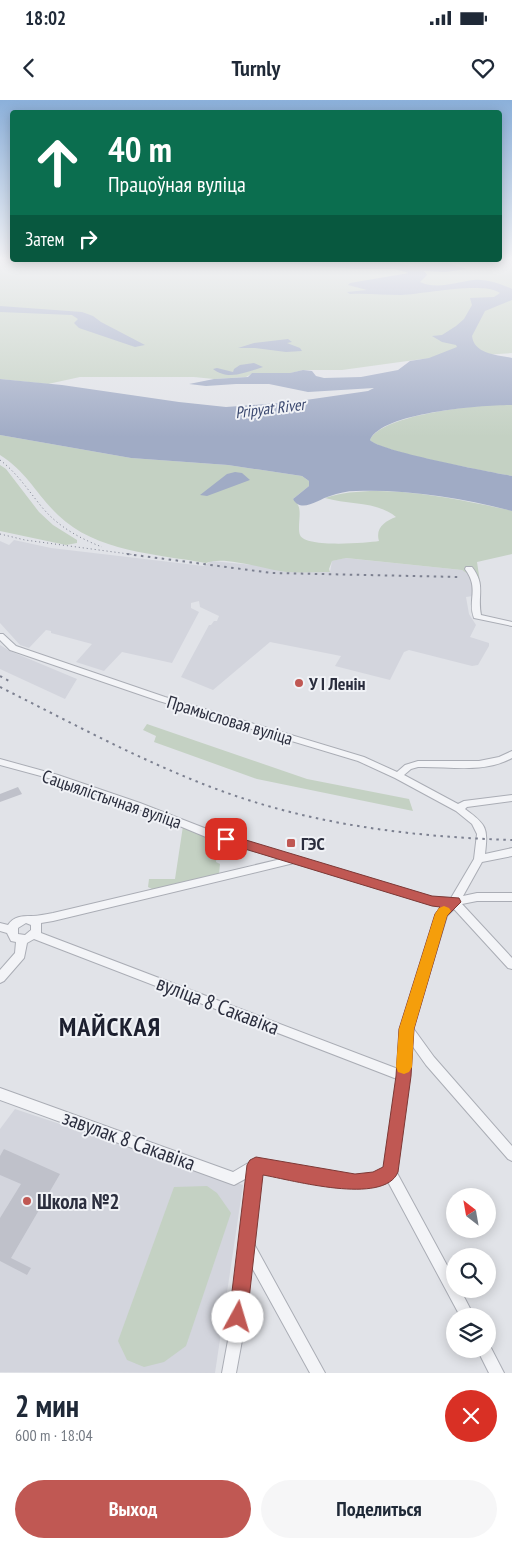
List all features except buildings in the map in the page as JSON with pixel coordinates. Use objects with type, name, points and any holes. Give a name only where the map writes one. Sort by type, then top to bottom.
[{"type":"street","points":[[469,568],[476,576],[476,611],[478,616],[484,619],[512,624]]},
{"type":"street","name":"Прамысловая вуліца","points":[[0,636],[13,648],[162,699],[361,759],[398,776],[459,809],[476,822],[482,834],[479,859]]},
{"type":"street","points":[[398,776],[408,767],[418,764],[490,763],[505,759],[512,754]]},
{"type":"street","name":"Сацыялістычная вуліца","points":[[0,762],[55,777],[137,805],[209,834],[432,901],[454,902],[477,897],[512,897]]},
{"type":"street","points":[[459,809],[464,804],[512,798]]},
{"type":"street","points":[[463,1308],[390,1172],[403,1076],[406,1029],[442,914],[454,902],[479,859],[512,852]]},
{"type":"street","points":[[53,917],[35,934],[22,940],[13,936],[12,930],[18,921],[53,917],[294,860]]},
{"type":"street","points":[[454,902],[512,964]]},
{"type":"street","points":[[30,920],[37,926],[35,934]]},
{"type":"street","points":[[0,927],[12,930]]},
{"type":"street","name":"вуліца 8 Сакавіка","points":[[35,934],[403,1076]]},
{"type":"street","points":[[0,978],[20,955],[22,940]]},
{"type":"street","points":[[406,1029],[430,1061],[512,1155]]},
{"type":"street","name":"завулак 8 Сакавіка","points":[[0,1094],[234,1178],[256,1165]]},
{"type":"street","points":[[229,1373],[236,1335],[256,1165],[355,1182],[375,1180],[390,1172]]},
{"type":"street","points":[[246,1243],[318,1373]]},
{"type":"street","points":[[489,1358],[497,1373]]},
{"type":"shaded area","points":[[14,540],[51,548],[204,566],[211,561],[330,572],[332,561],[345,558],[462,570],[472,577],[473,596],[466,597],[469,614],[476,625],[470,637],[489,643],[489,646],[478,665],[472,666],[409,650],[404,652],[390,680],[335,666],[341,656],[270,642],[213,690],[181,677],[209,625],[217,621],[219,616],[200,607],[199,601],[191,603],[191,608],[199,612],[172,663],[122,652],[104,671],[76,662],[92,644],[46,630],[29,648],[20,645],[0,623],[0,541],[9,545]]},
{"type":"shaded area","points":[[0,645],[77,679],[65,699],[0,669]]},
{"type":"shaded area","points":[[15,1109],[243,1185],[215,1373],[0,1372],[0,1129]]},
{"type":"green space","points":[[0,318],[512,318],[512,353],[422,359],[342,370],[303,370],[287,374],[253,373],[246,377],[214,379],[194,377],[80,377],[48,384],[0,379]]},
{"type":"green space","points":[[512,405],[512,476],[413,456],[378,445],[370,440],[377,432],[407,419],[446,410]]},
{"type":"green space","points":[[0,435],[131,458],[228,465],[302,476],[309,481],[309,486],[293,499],[299,508],[300,535],[304,539],[313,542],[336,544],[379,541],[378,532],[382,526],[396,517],[380,508],[325,498],[346,493],[392,491],[441,497],[509,510],[512,511],[512,554],[477,562],[480,582],[475,583],[472,577],[462,570],[346,558],[332,561],[329,569],[330,572],[292,572],[234,562],[214,561],[206,563],[128,550],[90,537],[58,515],[24,476],[0,455]]},
{"type":"green space","points":[[0,465],[6,469],[39,512],[53,525],[77,540],[77,543],[66,545],[0,531]]},
{"type":"green space","points":[[147,724],[307,779],[409,799],[413,811],[257,779],[154,742],[156,736],[143,730]]},
{"type":"green space","points":[[183,826],[224,842],[222,851],[217,853],[216,862],[220,864],[219,874],[154,890],[148,887],[149,879],[175,879]]},
{"type":"green space","points":[[207,1186],[217,1193],[231,1213],[186,1346],[164,1362],[144,1367],[127,1360],[118,1341],[174,1187]]},
{"type":"water","points":[[96,318],[145,345],[135,347],[79,328],[74,323],[78,319]]},
{"type":"water","name":"Pripyat River","points":[[481,318],[472,336],[477,347],[487,353],[512,358],[512,405],[458,409],[413,417],[378,430],[370,440],[393,450],[512,476],[512,511],[435,495],[395,491],[343,492],[310,504],[301,505],[293,499],[309,486],[309,481],[302,476],[228,465],[131,458],[0,435],[0,379],[62,385],[226,407],[292,402],[368,391],[374,388],[308,392],[269,384],[206,386],[189,384],[214,379],[248,377],[252,373],[290,373],[303,370],[312,371],[316,376],[324,378],[361,377],[398,370],[410,361],[429,358],[457,347],[432,336],[442,335],[464,319]]},
{"type":"water","points":[[288,339],[292,342],[287,343],[300,348],[302,351],[286,352],[238,348],[254,343]]},
{"type":"water","points":[[254,363],[263,367],[231,375],[219,373],[213,369],[217,368],[233,372],[240,365]]},
{"type":"water","points":[[242,473],[250,480],[207,496],[200,495],[227,474]]},
{"type":"railway","points":[[0,460],[17,476],[54,520],[85,540],[102,547]]},
{"type":"railway","points":[[0,534],[25,540],[136,555]]},
{"type":"railway","points":[[127,554],[272,573],[459,577]]},
{"type":"railway","points":[[0,676],[9,681]]},
{"type":"railway","points":[[0,687],[173,772],[267,806],[336,822],[406,833],[512,840]]},
{"type":"slow traffic","points":[[404,1067],[406,1029],[444,911]]},
{"type":"place","name":"У І Ленін","points":[[299,683]]},
{"type":"place","name":"ГЭС","points":[[291,843]]},
{"type":"place","name":"Школа №2","points":[[27,1201]]},
{"type":"district","name":"МАЙСКАЯ","points":[[110,1026]]},
{"type":"route","points":[[226,839],[432,901],[454,902],[442,914],[406,1029],[403,1076],[390,1172],[375,1180],[355,1182],[256,1165],[238,1317]]}]
